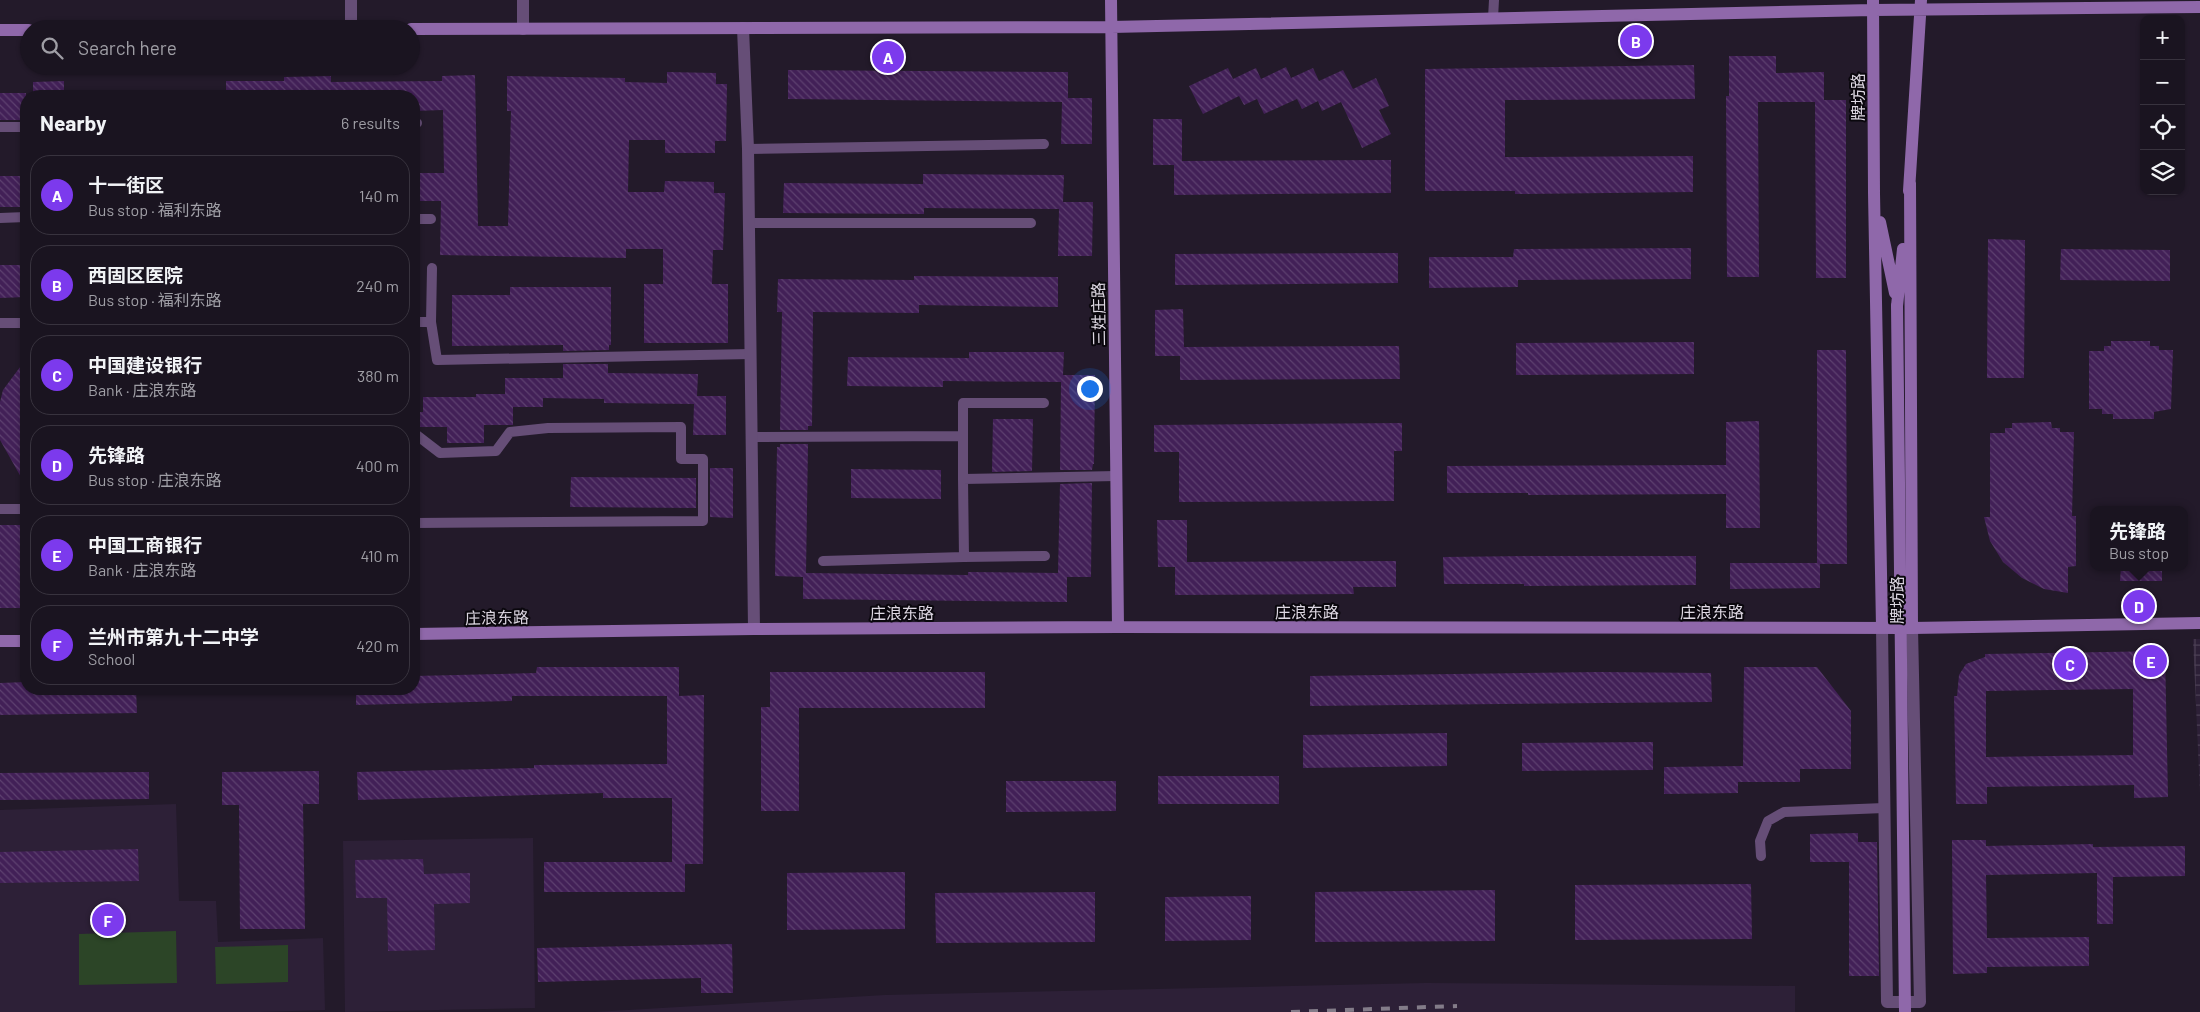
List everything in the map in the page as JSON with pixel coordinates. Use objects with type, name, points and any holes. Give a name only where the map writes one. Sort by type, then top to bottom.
[{"type":"street","points":[[351,0],[351,20]]},
{"type":"street","points":[[523,0],[523,29]]},
{"type":"street","name":"三姓庄路","points":[[1111,0],[1118,627]]},
{"type":"street","points":[[420,29],[1111,27],[1494,18],[1873,5],[2200,7]]},
{"type":"street","name":"牌坊路","points":[[1873,5],[1874,193],[1887,1002],[1905,1007],[1920,1002],[1907,628],[1910,183]]},
{"type":"street","name":"牌坊路","points":[[1905,1007],[1897,306],[1910,183],[1921,5]]},
{"type":"street","points":[[744,28],[748,149],[754,629]]},
{"type":"street","points":[[0,30],[20,30]]},
{"type":"street","name":"牌坊路","points":[[1874,193],[1897,306]]},
{"type":"street","name":"庄浪东路","points":[[420,634],[754,629],[1118,627],[1907,628],[2200,623]]},
{"type":"street","points":[[0,641],[20,641]]},
{"type":"lane","points":[[1494,0],[1494,18]]},
{"type":"lane","points":[[0,128],[20,128]]},
{"type":"lane","points":[[748,149],[1044,144]]},
{"type":"lane","points":[[0,218],[20,217]]},
{"type":"lane","points":[[420,219],[431,219]]},
{"type":"lane","points":[[749,223],[1031,222]]},
{"type":"lane","points":[[432,268],[431,322],[437,360],[751,354]]},
{"type":"lane","points":[[420,322],[431,322]]},
{"type":"lane","points":[[0,323],[20,323]]},
{"type":"lane","points":[[964,557],[963,403],[1044,403]]},
{"type":"lane","points":[[420,437],[440,452],[496,451],[510,432],[548,428],[681,427],[682,460],[703,460],[703,521],[420,523]]},
{"type":"lane","points":[[752,437],[963,436]]},
{"type":"lane","points":[[963,479],[1116,476]]},
{"type":"lane","points":[[0,509],[20,509]]},
{"type":"lane","points":[[823,561],[1045,556]]},
{"type":"lane","points":[[1761,856],[1760,841],[1768,821],[1784,812],[1884,808]]},
{"type":"shaded area","points":[[2193,639],[2200,639],[2200,793]]},
{"type":"shaded area","points":[[176,804],[179,901],[216,901],[218,942],[323,938],[325,1010],[261,1012],[0,1012],[0,810]]},
{"type":"shaded area","points":[[533,838],[535,1008],[345,1012],[343,841]]},
{"type":"shaded area","points":[[1426,983],[1795,986],[1795,1012],[594,1012],[885,995]]},
{"type":"green space","points":[[176,931],[177,983],[79,985],[79,934]]},
{"type":"green space","points":[[288,945],[288,982],[216,984],[215,947]]},
{"type":"building","points":[[1729,56],[1776,56],[1776,73],[1824,72],[1824,100],[1846,100],[1846,278],[1816,278],[1815,102],[1758,102],[1759,277],[1727,277],[1726,96],[1729,96]]},
{"type":"building","points":[[1694,65],[1695,99],[1505,100],[1505,157],[1693,156],[1693,192],[1515,194],[1515,191],[1425,191],[1425,69]]},
{"type":"building","points":[[1286,67],[1291,78],[1313,68],[1319,81],[1343,70],[1353,89],[1376,78],[1389,106],[1379,110],[1391,134],[1362,148],[1341,102],[1322,111],[1318,101],[1302,109],[1297,99],[1264,114],[1257,99],[1244,105],[1239,96],[1203,114],[1189,86],[1228,68],[1233,79],[1256,68],[1261,79]]},
{"type":"building","points":[[788,70],[1068,72],[1068,98],[1092,98],[1092,144],[1061,144],[1062,102],[788,99]]},
{"type":"building","points":[[667,72],[716,73],[716,84],[727,84],[726,141],[715,141],[715,153],[665,153],[665,140],[629,140],[628,192],[664,192],[665,181],[714,182],[714,193],[725,193],[723,250],[713,250],[712,284],[728,284],[728,343],[644,343],[644,284],[663,284],[663,249],[626,249],[626,258],[440,255],[441,201],[420,201],[420,173],[444,173],[443,110],[420,111],[420,90],[226,90],[226,81],[284,81],[284,77],[331,76],[331,82],[442,81],[442,76],[475,75],[478,226],[508,226],[511,111],[507,111],[507,76],[625,78],[625,82],[667,83]]},
{"type":"building","points":[[64,81],[64,90],[33,90],[33,82]]},
{"type":"building","points":[[0,93],[20,93],[20,120],[0,120]]},
{"type":"building","points":[[1153,119],[1182,119],[1182,161],[1391,160],[1391,193],[1174,195],[1174,165],[1153,165]]},
{"type":"building","points":[[923,174],[1064,175],[1063,202],[1093,202],[1092,256],[1058,256],[1059,209],[924,208],[924,214],[783,213],[784,183],[923,184]]},
{"type":"building","points":[[0,176],[20,176],[20,207],[0,207]]},
{"type":"building","points":[[1988,239],[2025,240],[2024,378],[1987,378]]},
{"type":"building","points":[[1691,248],[1691,279],[1518,280],[1518,287],[1429,288],[1429,257],[1513,257],[1514,249]]},
{"type":"building","points":[[2061,249],[2170,250],[2170,281],[2060,280]]},
{"type":"building","points":[[1398,253],[1398,283],[1175,285],[1175,254]]},
{"type":"building","points":[[0,265],[20,265],[20,297],[0,298]]},
{"type":"building","points":[[914,276],[1058,277],[1058,307],[919,305],[919,313],[813,312],[812,426],[808,426],[808,430],[780,430],[782,312],[777,312],[778,279],[914,280]]},
{"type":"building","points":[[510,287],[611,287],[611,345],[609,345],[609,350],[563,351],[563,345],[452,346],[452,295],[510,295]]},
{"type":"building","points":[[1183,309],[1184,347],[1399,346],[1400,379],[1180,380],[1180,356],[1155,356],[1155,310]]},
{"type":"building","points":[[2111,341],[2150,341],[2150,346],[2159,346],[2159,350],[2173,350],[2171,409],[2154,412],[2154,419],[2113,419],[2113,414],[2102,414],[2102,409],[2089,409],[2089,351],[2104,351],[2104,346],[2111,346]]},
{"type":"building","points":[[1694,342],[1694,374],[1516,375],[1516,343]]},
{"type":"building","points":[[1817,350],[1846,350],[1847,564],[1820,564],[1820,588],[1730,589],[1730,563],[1817,563]]},
{"type":"building","points":[[969,352],[1064,352],[1063,375],[1095,375],[1094,464],[1092,470],[1060,470],[1061,382],[943,381],[943,387],[847,386],[848,357],[969,358]]},
{"type":"building","points":[[563,364],[608,364],[608,373],[698,374],[697,396],[726,396],[726,435],[693,435],[694,404],[604,403],[604,399],[543,398],[543,407],[513,407],[513,425],[484,425],[484,443],[447,443],[447,427],[420,427],[423,397],[476,397],[476,394],[505,394],[505,378],[563,378]]},
{"type":"building","points":[[20,367],[20,475],[0,440],[0,402],[3,390]]},
{"type":"building","points":[[993,419],[1033,419],[1032,471],[992,472]]},
{"type":"building","points":[[1759,421],[1760,528],[1726,528],[1726,494],[1528,495],[1528,493],[1447,493],[1447,466],[1726,465],[1726,422]]},
{"type":"building","points":[[2051,422],[2052,428],[2060,428],[2060,432],[2074,432],[2072,516],[2076,516],[2076,566],[2068,567],[2068,593],[2044,589],[2022,578],[2003,562],[1990,541],[1984,517],[1990,517],[1990,433],[2005,433],[2005,428],[2012,428],[2012,423]]},
{"type":"building","points":[[1402,423],[1402,451],[1394,451],[1394,501],[1179,502],[1179,452],[1154,452],[1154,425]]},
{"type":"building","points":[[780,444],[808,444],[806,573],[968,575],[968,572],[1058,573],[1060,484],[1092,483],[1091,577],[1067,577],[1067,602],[803,599],[803,577],[775,576],[777,447],[780,447]]},
{"type":"building","points":[[710,468],[733,468],[733,518],[710,517]]},
{"type":"building","points":[[851,469],[941,470],[941,499],[851,498]]},
{"type":"building","points":[[571,477],[696,478],[696,508],[570,507]]},
{"type":"building","points":[[1157,520],[1187,520],[1187,562],[1396,561],[1396,587],[1353,587],[1354,594],[1175,595],[1175,567],[1158,567]]},
{"type":"building","points":[[0,525],[20,525],[20,608],[0,608]]},
{"type":"building","points":[[1696,556],[1696,585],[1524,586],[1524,584],[1444,584],[1443,557]]},
{"type":"building","points":[[2121,571],[2162,571],[2162,581],[2120,581]]},
{"type":"building","points":[[2165,651],[2168,797],[2134,798],[2134,785],[1987,787],[1987,804],[1956,804],[1954,696],[1957,696],[1959,675],[1966,664],[1985,657],[1985,654]],"holes":[[[2133,689],[2133,755],[1986,757],[1986,691]]]},
{"type":"building","points":[[537,667],[679,667],[679,696],[704,695],[703,864],[685,864],[685,892],[544,892],[544,862],[672,862],[672,798],[603,798],[603,793],[358,800],[357,772],[534,768],[534,765],[667,764],[667,696],[512,696],[512,701],[356,705],[356,695],[420,695],[420,676],[536,673]]},
{"type":"building","points":[[1744,667],[1817,667],[1851,711],[1851,769],[1800,769],[1800,782],[1738,782],[1738,793],[1664,794],[1664,767],[1743,766]]},
{"type":"building","points":[[770,672],[985,672],[985,708],[799,708],[799,811],[761,811],[761,707],[770,707]]},
{"type":"building","points":[[1599,672],[1711,673],[1712,702],[1310,706],[1310,676]]},
{"type":"building","points":[[20,682],[20,695],[136,695],[137,713],[0,715],[0,683]]},
{"type":"building","points":[[1447,733],[1447,766],[1303,768],[1303,735]]},
{"type":"building","points":[[1653,742],[1653,770],[1522,771],[1522,743]]},
{"type":"building","points":[[319,771],[319,804],[303,804],[305,929],[240,929],[239,805],[222,805],[222,772]]},
{"type":"building","points":[[149,772],[149,799],[0,800],[0,773]]},
{"type":"building","points":[[1158,776],[1279,776],[1279,804],[1158,804]]},
{"type":"building","points":[[1006,781],[1116,781],[1116,811],[1006,812]]},
{"type":"building","points":[[1858,833],[1858,842],[1877,842],[1879,976],[1849,976],[1849,862],[1810,862],[1810,834]]},
{"type":"building","points":[[1952,840],[1986,840],[1986,846],[2093,844],[2093,847],[2185,846],[2185,876],[2113,877],[2113,924],[2097,924],[2097,873],[1986,875],[1987,938],[2089,937],[2089,966],[1987,967],[1987,973],[1953,974]]},
{"type":"building","points":[[138,849],[139,881],[0,883],[0,852]]},
{"type":"building","points":[[423,859],[424,874],[470,873],[470,903],[434,904],[435,950],[388,951],[387,898],[356,898],[355,860]]},
{"type":"building","points":[[905,872],[905,929],[787,930],[787,873]]},
{"type":"building","points":[[1751,884],[1752,939],[1575,940],[1575,885]]},
{"type":"building","points":[[1495,890],[1495,941],[1315,942],[1315,892]]},
{"type":"building","points":[[1095,892],[1095,942],[936,943],[935,893]]},
{"type":"building","points":[[1251,896],[1251,940],[1165,941],[1165,897]]},
{"type":"building","points":[[732,944],[733,993],[701,993],[701,978],[538,982],[537,948]]},
{"type":"railway","points":[[1291,1012],[1457,1006]]},
{"type":"place","name":"西固区医院","points":[[1636,41]]},
{"type":"place","name":"十一街区","points":[[888,57]]},
{"type":"place","name":"先锋路","points":[[2139,606]]},
{"type":"place","name":"中国工商银行","points":[[2151,661]]},
{"type":"place","name":"中国建设银行","points":[[2070,664]]},
{"type":"place","name":"兰州市第九十二中学","points":[[108,920]]}]
